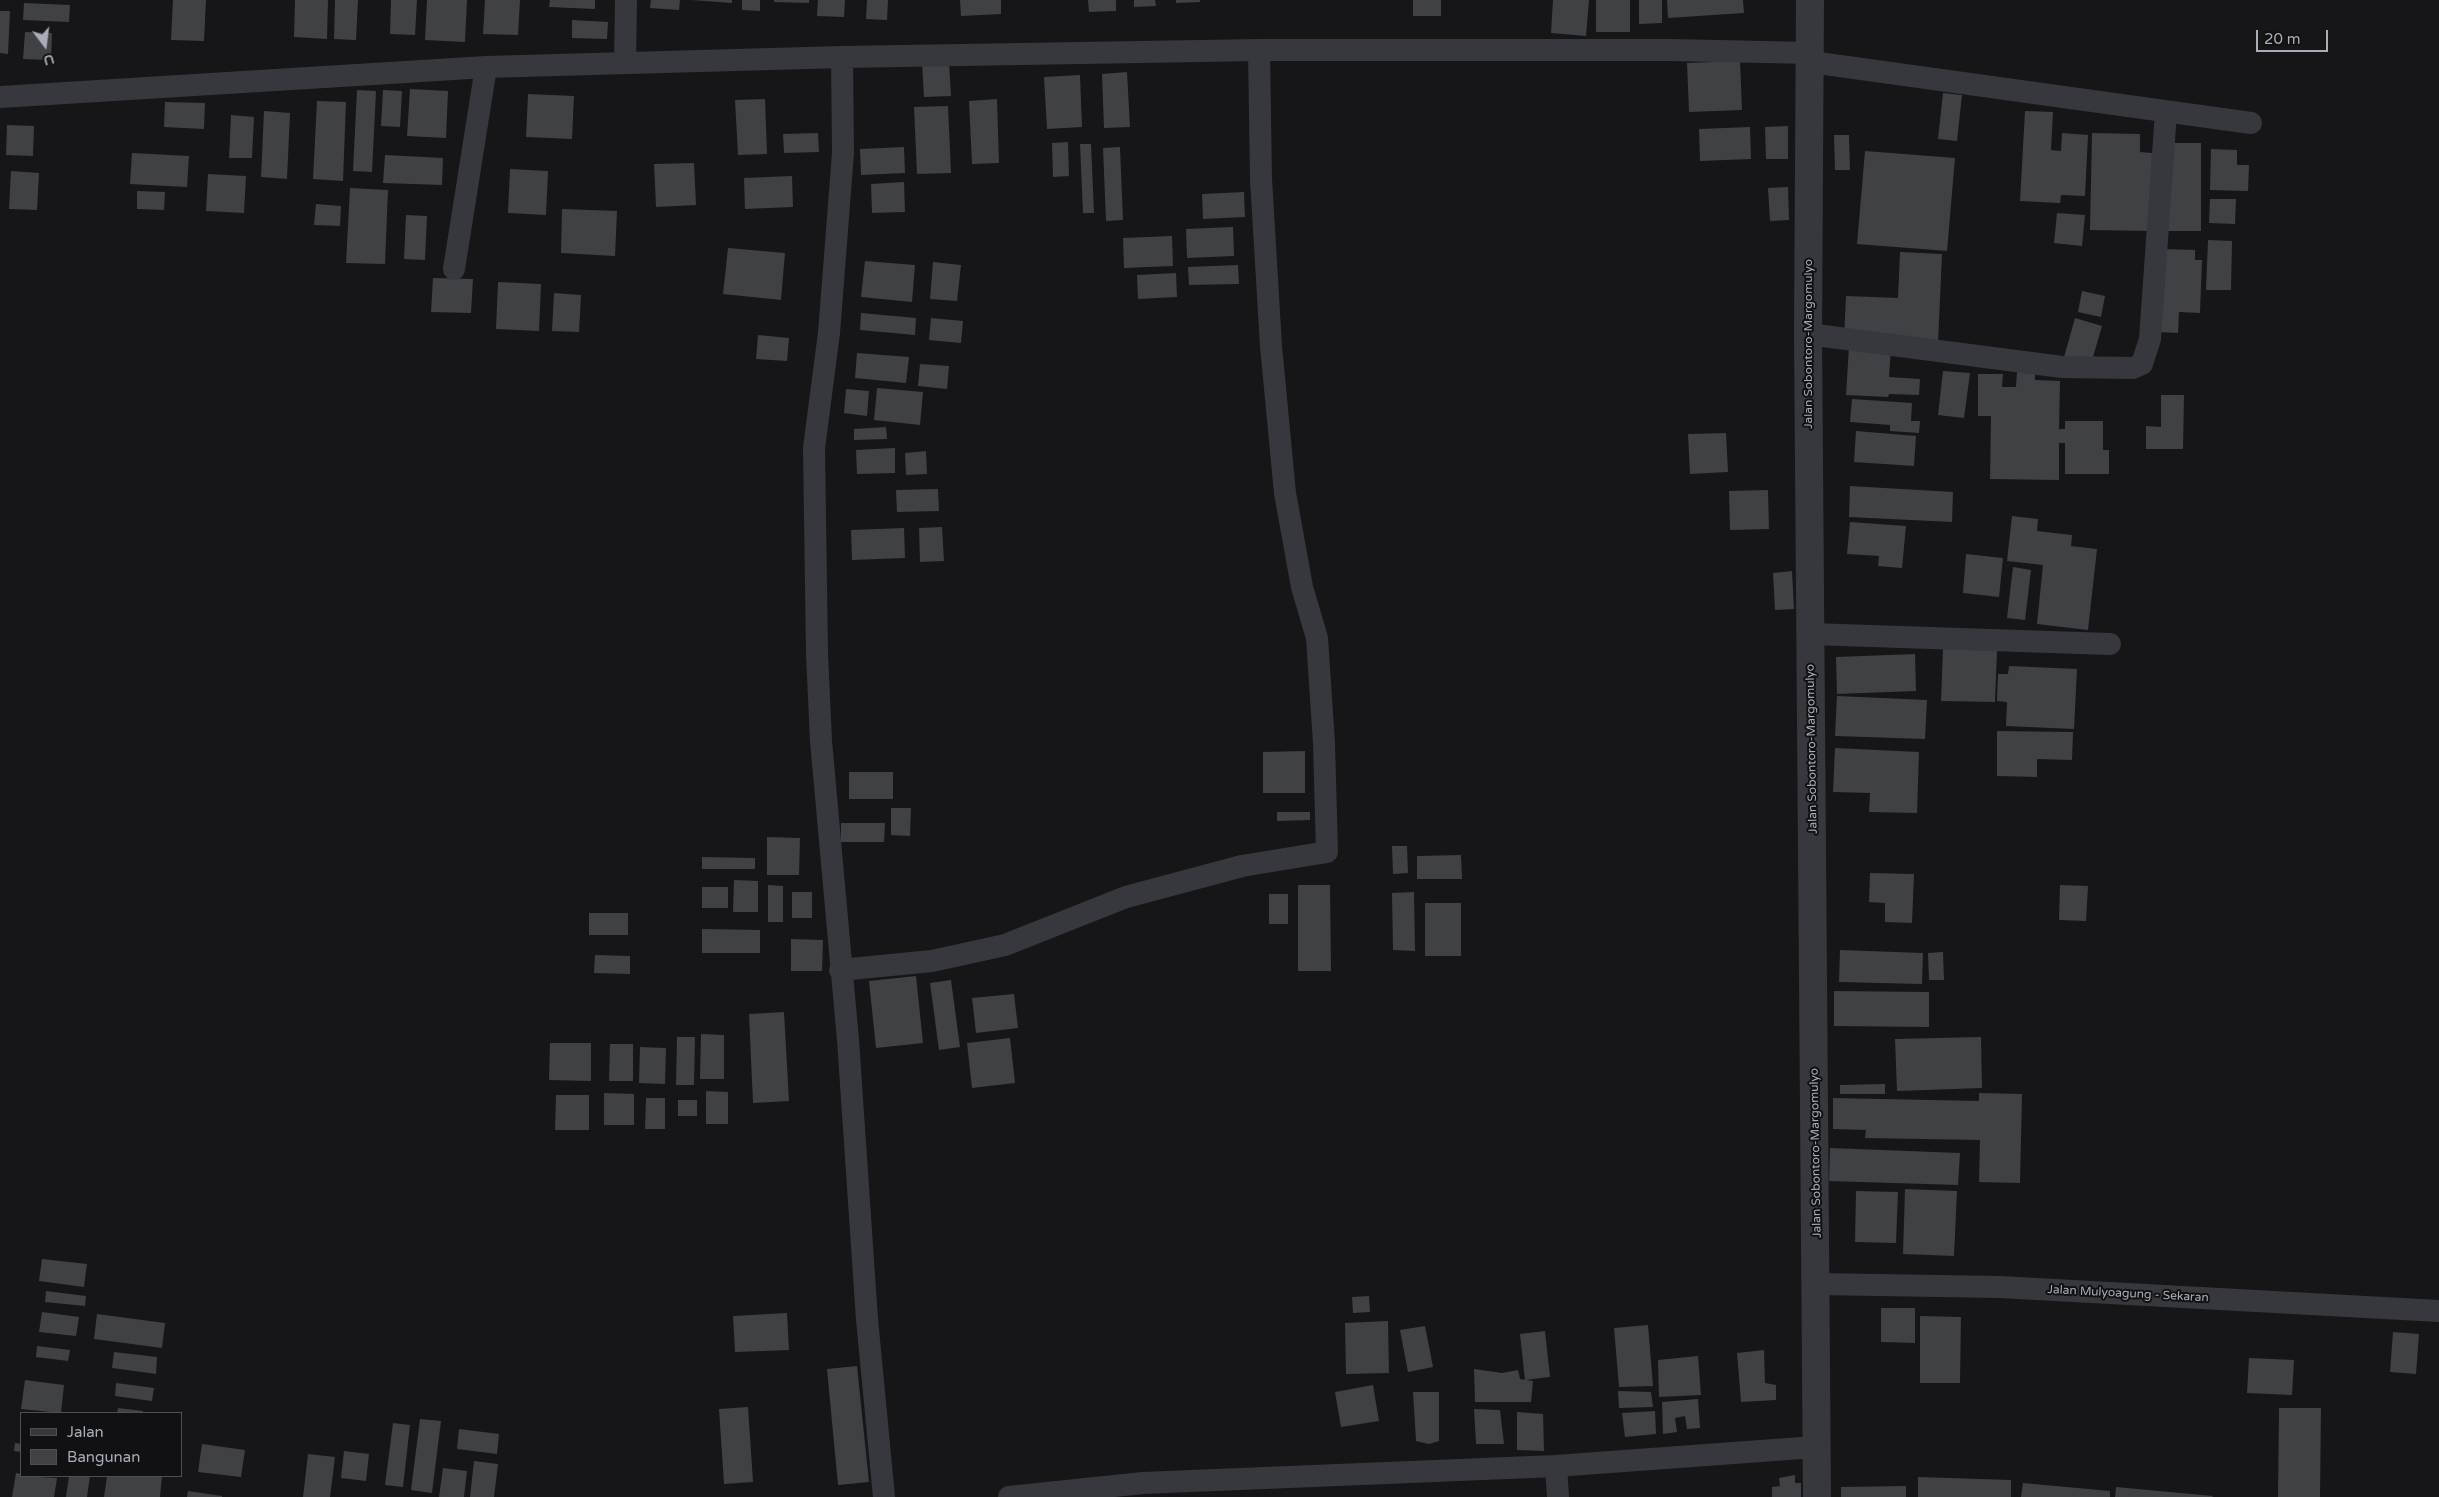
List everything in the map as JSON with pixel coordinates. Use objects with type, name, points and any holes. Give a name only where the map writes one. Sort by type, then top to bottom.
[{"type":"street","points":[[625,63],[626,0]]},
{"type":"street","name":"Jalan Sobontoro-Margomulyo","points":[[1810,0],[1808,334],[1817,1284],[1817,1497]]},
{"type":"street","points":[[840,970],[932,961],[1005,945],[1126,897],[1242,866],[1327,852],[1324,743],[1317,638],[1302,586],[1285,493],[1271,346],[1261,179],[1259,50]]},
{"type":"street","points":[[0,97],[486,67],[625,63],[842,57],[1259,50],[1671,50],[1811,58],[2166,112],[2251,123]]},
{"type":"street","points":[[842,57],[843,153],[829,333],[814,448],[821,741],[840,970],[848,1040],[867,1319],[884,1497]]},
{"type":"street","points":[[454,269],[486,67]]},
{"type":"street","points":[[1808,334],[2062,366],[2133,368],[2142,364],[2150,339],[2166,112]]},
{"type":"street","points":[[1811,634],[2110,644]]},
{"type":"street","name":"Jalan Mulyoagung - Sekaran","points":[[1817,1284],[2000,1287],[2439,1311]]},
{"type":"street","points":[[1010,1497],[1143,1483],[1556,1466],[1816,1447]]},
{"type":"street","points":[[1556,1466],[1558,1497]]},
{"type":"building","points":[[173,0],[206,0],[204,41],[171,40]]},
{"type":"building","points":[[295,0],[328,0],[327,39],[294,37]]},
{"type":"building","points":[[335,0],[358,0],[356,40],[334,39]]},
{"type":"building","points":[[391,0],[417,0],[415,35],[390,34]]},
{"type":"building","points":[[427,0],[467,0],[465,42],[425,40]]},
{"type":"building","points":[[485,0],[520,0],[518,35],[483,34]]},
{"type":"building","points":[[550,0],[595,0],[595,9],[549,7]]},
{"type":"building","points":[[651,0],[680,0],[679,10],[650,8]]},
{"type":"building","points":[[691,0],[732,0],[732,3]]},
{"type":"building","points":[[742,0],[760,0],[760,11],[742,10]]},
{"type":"building","points":[[774,0],[809,0],[809,3],[774,2]]},
{"type":"building","points":[[818,0],[845,0],[844,17],[817,16]]},
{"type":"building","points":[[867,0],[888,0],[887,20],[866,19]]},
{"type":"building","points":[[960,0],[1001,0],[1001,14],[961,16]]},
{"type":"building","points":[[1088,0],[1116,0],[1116,11],[1089,12]]},
{"type":"building","points":[[1134,0],[1155,0],[1156,6],[1134,7]]},
{"type":"building","points":[[1176,0],[1200,0],[1200,2],[1176,3]]},
{"type":"building","points":[[1413,0],[1441,0],[1441,16],[1413,16]]},
{"type":"building","points":[[1553,0],[1589,0],[1586,36],[1551,33]]},
{"type":"building","points":[[1596,0],[1630,0],[1630,32],[1596,32]]},
{"type":"building","points":[[1639,0],[1662,0],[1662,23],[1639,24]]},
{"type":"building","points":[[1667,0],[1743,0],[1744,13],[1668,18]]},
{"type":"building","points":[[24,3],[70,5],[69,22],[23,20]]},
{"type":"building","points":[[0,11],[10,11],[8,54],[0,53]]},
{"type":"building","points":[[572,20],[608,22],[607,39],[572,38]]},
{"type":"building","points":[[25,32],[52,33],[51,60],[23,59]]},
{"type":"building","points":[[1740,61],[1742,110],[1689,112],[1687,63]]},
{"type":"building","points":[[949,62],[951,96],[924,97],[922,63]]},
{"type":"building","points":[[1127,72],[1130,127],[1104,128],[1102,74]]},
{"type":"building","points":[[1080,75],[1082,127],[1047,129],[1044,77]]},
{"type":"building","points":[[410,89],[448,91],[446,138],[407,136]]},
{"type":"building","points":[[357,90],[376,91],[372,172],[353,171]]},
{"type":"building","points":[[383,90],[402,91],[400,127],[381,126]]},
{"type":"building","points":[[1943,93],[1962,95],[1957,141],[1938,139]]},
{"type":"building","points":[[528,94],[574,96],[572,139],[526,137]]},
{"type":"building","points":[[765,99],[767,154],[738,155],[735,100]]},
{"type":"building","points":[[997,99],[999,163],[972,164],[969,101]]},
{"type":"building","points":[[317,101],[346,102],[343,181],[313,179]]},
{"type":"building","points":[[165,102],[205,103],[204,129],[164,127]]},
{"type":"building","points":[[948,106],[951,173],[917,174],[914,107]]},
{"type":"building","points":[[264,111],[290,113],[287,179],[261,177]]},
{"type":"building","points":[[2025,111],[2053,112],[2051,150],[2061,151],[2062,133],[2088,135],[2085,196],[2061,195],[2060,203],[2020,201]]},
{"type":"building","points":[[231,115],[254,117],[252,158],[229,158]]},
{"type":"building","points":[[7,125],[34,126],[33,156],[6,155]]},
{"type":"building","points":[[1788,126],[1788,159],[1766,159],[1765,127]]},
{"type":"building","points":[[1750,127],[1751,159],[1700,161],[1699,129]]},
{"type":"building","points":[[818,133],[819,152],[784,153],[783,134]]},
{"type":"building","points":[[2092,133],[2140,134],[2140,152],[2152,153],[2151,231],[2090,230]]},
{"type":"building","points":[[1834,135],[1849,135],[1850,170],[1835,170]]},
{"type":"building","points":[[1068,142],[1069,176],[1053,177],[1052,143]]},
{"type":"building","points":[[2168,143],[2201,143],[2201,231],[2168,231]]},
{"type":"building","points":[[1080,144],[1091,144],[1094,213],[1083,213]]},
{"type":"building","points":[[904,147],[905,173],[861,175],[860,149]]},
{"type":"building","points":[[1120,147],[1123,220],[1106,221],[1103,148]]},
{"type":"building","points":[[2211,149],[2237,150],[2237,165],[2249,165],[2248,191],[2210,190]]},
{"type":"building","points":[[1865,151],[1955,158],[1947,251],[1857,244]]},
{"type":"building","points":[[132,153],[189,156],[187,187],[130,184]]},
{"type":"building","points":[[385,155],[443,158],[442,185],[383,183]]},
{"type":"building","points":[[694,163],[696,205],[656,207],[654,164]]},
{"type":"building","points":[[510,169],[548,171],[546,215],[508,213]]},
{"type":"building","points":[[11,171],[39,173],[37,210],[9,209]]},
{"type":"building","points":[[208,174],[246,176],[244,213],[206,211]]},
{"type":"building","points":[[792,176],[793,207],[745,209],[744,178]]},
{"type":"building","points":[[904,182],[905,212],[872,213],[871,184]]},
{"type":"building","points":[[1788,187],[1789,220],[1770,221],[1768,188]]},
{"type":"building","points":[[350,188],[388,190],[385,264],[346,263]]},
{"type":"building","points":[[137,191],[165,192],[164,210],[137,209]]},
{"type":"building","points":[[1244,192],[1245,217],[1203,219],[1202,194]]},
{"type":"building","points":[[2210,199],[2236,199],[2235,224],[2209,223]]},
{"type":"building","points":[[316,204],[341,206],[340,226],[314,225]]},
{"type":"building","points":[[562,209],[617,211],[615,256],[561,253]]},
{"type":"building","points":[[2057,213],[2085,215],[2082,246],[2054,243]]},
{"type":"building","points":[[406,215],[427,216],[425,260],[404,259]]},
{"type":"building","points":[[1233,227],[1234,256],[1187,258],[1186,229]]},
{"type":"building","points":[[1172,236],[1173,266],[1124,268],[1123,238]]},
{"type":"building","points":[[2208,240],[2232,241],[2231,290],[2206,290]]},
{"type":"building","points":[[728,248],[785,253],[781,300],[723,294]]},
{"type":"building","points":[[2160,249],[2195,250],[2195,260],[2202,260],[2200,313],[2179,312],[2178,333],[2157,332]]},
{"type":"building","points":[[1900,252],[1942,254],[1938,343],[1844,338],[1846,296],[1898,298]]},
{"type":"building","points":[[865,261],[915,265],[912,302],[861,297]]},
{"type":"building","points":[[933,262],[961,265],[957,301],[930,299]]},
{"type":"building","points":[[1238,265],[1239,284],[1189,285],[1188,267]]},
{"type":"building","points":[[1176,273],[1177,297],[1138,299],[1137,275]]},
{"type":"building","points":[[433,278],[473,279],[471,313],[431,312]]},
{"type":"building","points":[[498,282],[541,284],[539,331],[496,329]]},
{"type":"building","points":[[2082,291],[2105,296],[2101,317],[2078,312]]},
{"type":"building","points":[[554,293],[581,295],[579,332],[552,331]]},
{"type":"building","points":[[861,313],[916,318],[915,335],[860,330]]},
{"type":"building","points":[[931,318],[963,321],[961,343],[929,340]]},
{"type":"building","points":[[2075,318],[2102,326],[2091,364],[2064,357]]},
{"type":"building","points":[[758,335],[789,338],[787,361],[756,359]]},
{"type":"building","points":[[1849,347],[1891,349],[1889,377],[1920,379],[1919,395],[1889,394],[1888,397],[1846,395]]},
{"type":"building","points":[[857,353],[909,357],[906,383],[855,378]]},
{"type":"building","points":[[920,364],[949,366],[947,389],[918,386]]},
{"type":"building","points":[[1943,371],[1970,373],[1964,418],[1938,415]]},
{"type":"building","points":[[2017,372],[2035,372],[2035,380],[2060,381],[2059,429],[2065,429],[2065,421],[2103,421],[2103,450],[2109,450],[2109,474],[2065,474],[2065,443],[2059,443],[2059,480],[1990,479],[1991,416],[1978,416],[1978,374],[2003,374],[2002,387],[2016,387]]},
{"type":"building","points":[[877,388],[923,392],[920,425],[874,420]]},
{"type":"building","points":[[846,389],[869,391],[867,416],[844,413]]},
{"type":"building","points":[[2161,395],[2184,395],[2183,449],[2146,449],[2146,426],[2161,427]]},
{"type":"building","points":[[1852,399],[1912,403],[1911,421],[1920,421],[1919,433],[1890,431],[1890,425],[1850,422]]},
{"type":"building","points":[[886,427],[887,439],[854,440],[854,429]]},
{"type":"building","points":[[1856,431],[1916,436],[1914,466],[1854,462]]},
{"type":"building","points":[[1726,433],[1728,472],[1690,474],[1688,434]]},
{"type":"building","points":[[895,448],[895,473],[857,474],[856,450]]},
{"type":"building","points":[[926,451],[927,474],[906,475],[905,453]]},
{"type":"building","points":[[1850,486],[1953,492],[1952,522],[1849,517]]},
{"type":"building","points":[[938,489],[939,511],[897,512],[896,490]]},
{"type":"building","points":[[1768,490],[1769,529],[1730,530],[1729,491]]},
{"type":"building","points":[[2012,516],[2038,519],[2037,531],[2072,535],[2071,546],[2097,549],[2088,630],[2037,624],[2043,565],[2007,561]]},
{"type":"building","points":[[1850,522],[1906,526],[1902,568],[1878,566],[1879,556],[1847,554]]},
{"type":"building","points":[[942,527],[944,561],[920,562],[919,528]]},
{"type":"building","points":[[904,528],[905,558],[852,560],[851,530]]},
{"type":"building","points":[[1966,554],[2003,558],[1999,597],[1963,593]]},
{"type":"building","points":[[2013,567],[2031,570],[2025,620],[2007,618]]},
{"type":"building","points":[[1792,571],[1794,609],[1775,610],[1773,573]]},
{"type":"building","points":[[1943,648],[1997,650],[1995,702],[1941,701]]},
{"type":"building","points":[[1915,654],[1916,691],[1837,694],[1836,657]]},
{"type":"building","points":[[2009,666],[2077,669],[2074,729],[2006,726],[2007,702],[1997,701],[1998,674],[2008,674]]},
{"type":"building","points":[[1837,696],[1927,700],[1925,739],[1835,736]]},
{"type":"building","points":[[1997,731],[2073,732],[2072,760],[2037,759],[2037,777],[1997,776]]},
{"type":"building","points":[[1835,748],[1919,752],[1917,813],[1869,812],[1870,793],[1833,792]]},
{"type":"building","points":[[1305,751],[1305,793],[1263,793],[1263,752]]},
{"type":"building","points":[[849,772],[893,772],[893,799],[849,799]]},
{"type":"building","points":[[891,808],[911,808],[910,836],[891,835]]},
{"type":"building","points":[[1277,812],[1310,812],[1310,820],[1277,821]]},
{"type":"building","points":[[841,823],[885,823],[884,842],[841,842]]},
{"type":"building","points":[[767,837],[800,838],[799,875],[767,875]]},
{"type":"building","points":[[1392,846],[1407,846],[1408,873],[1393,874]]},
{"type":"building","points":[[1461,855],[1462,879],[1417,879],[1417,856]]},
{"type":"building","points":[[702,857],[755,858],[755,869],[702,869]]},
{"type":"building","points":[[1870,873],[1914,874],[1912,923],[1885,922],[1885,903],[1869,902]]},
{"type":"building","points":[[734,880],[758,881],[758,912],[733,912]]},
{"type":"building","points":[[768,885],[783,886],[783,922],[768,922]]},
{"type":"building","points":[[1298,885],[1330,885],[1331,971],[1298,971]]},
{"type":"building","points":[[2060,885],[2088,886],[2086,921],[2059,920]]},
{"type":"building","points":[[702,887],[728,887],[728,908],[702,908]]},
{"type":"building","points":[[792,892],[812,892],[812,918],[792,918]]},
{"type":"building","points":[[1414,892],[1415,951],[1393,950],[1392,893]]},
{"type":"building","points":[[1269,894],[1288,894],[1288,924],[1269,924]]},
{"type":"building","points":[[1425,903],[1461,903],[1461,956],[1425,956]]},
{"type":"building","points":[[589,913],[628,913],[628,935],[589,935]]},
{"type":"building","points":[[702,929],[760,930],[760,953],[702,953]]},
{"type":"building","points":[[791,939],[823,940],[822,971],[791,971]]},
{"type":"building","points":[[1840,950],[1923,953],[1922,984],[1839,982]]},
{"type":"building","points":[[1943,952],[1944,980],[1929,980],[1928,953]]},
{"type":"building","points":[[595,955],[630,956],[630,974],[594,973]]},
{"type":"building","points":[[916,976],[923,1043],[876,1048],[869,981]]},
{"type":"building","points":[[951,980],[960,1047],[939,1050],[930,983]]},
{"type":"building","points":[[1834,991],[1929,992],[1929,1027],[1834,1026]]},
{"type":"building","points":[[1014,994],[1018,1028],[976,1033],[972,998]]},
{"type":"building","points":[[784,1012],[789,1101],[753,1103],[749,1014]]},
{"type":"building","points":[[701,1034],[724,1035],[724,1079],[700,1079]]},
{"type":"building","points":[[677,1037],[695,1037],[694,1085],[676,1085]]},
{"type":"building","points":[[1981,1037],[1982,1088],[1897,1091],[1895,1039]]},
{"type":"building","points":[[1010,1038],[1015,1083],[972,1088],[967,1043]]},
{"type":"building","points":[[550,1043],[591,1043],[591,1081],[549,1080]]},
{"type":"building","points":[[610,1044],[633,1044],[633,1081],[609,1081]]},
{"type":"building","points":[[640,1047],[666,1048],[665,1084],[639,1083]]},
{"type":"building","points":[[1885,1084],[1885,1094],[1840,1094],[1840,1085]]},
{"type":"building","points":[[706,1091],[728,1092],[728,1124],[706,1124]]},
{"type":"building","points":[[604,1093],[634,1094],[634,1125],[604,1125]]},
{"type":"building","points":[[1979,1093],[2022,1094],[2020,1183],[1979,1182],[1980,1140],[1865,1138],[1866,1130],[1833,1129],[1833,1098],[1979,1101]]},
{"type":"building","points":[[556,1095],[589,1095],[589,1130],[555,1130]]},
{"type":"building","points":[[646,1098],[665,1098],[665,1129],[645,1129]]},
{"type":"building","points":[[678,1100],[697,1100],[697,1116],[678,1116]]},
{"type":"building","points":[[1830,1148],[1960,1153],[1958,1185],[1829,1181]]},
{"type":"building","points":[[1905,1189],[1957,1191],[1954,1256],[1903,1254]]},
{"type":"building","points":[[1856,1191],[1898,1192],[1896,1243],[1855,1242]]},
{"type":"building","points":[[42,1259],[87,1264],[84,1287],[39,1281]]},
{"type":"building","points":[[46,1291],[86,1296],[85,1306],[45,1302]]},
{"type":"building","points":[[1369,1296],[1370,1312],[1353,1313],[1352,1297]]},
{"type":"building","points":[[1881,1308],[1915,1308],[1915,1343],[1881,1342]]},
{"type":"building","points":[[42,1312],[79,1317],[76,1336],[39,1332]]},
{"type":"building","points":[[787,1313],[789,1350],[735,1352],[733,1316]]},
{"type":"building","points":[[97,1314],[165,1323],[162,1348],[94,1339]]},
{"type":"building","points":[[1920,1316],[1961,1317],[1960,1383],[1920,1383]]},
{"type":"building","points":[[1388,1321],[1389,1373],[1346,1374],[1345,1323]]},
{"type":"building","points":[[1648,1325],[1653,1386],[1619,1387],[1614,1328]]},
{"type":"building","points":[[1425,1326],[1433,1367],[1408,1372],[1400,1330]]},
{"type":"building","points":[[1545,1331],[1550,1377],[1525,1380],[1520,1334]]},
{"type":"building","points":[[2393,1332],[2419,1334],[2416,1374],[2390,1372]]},
{"type":"building","points":[[37,1346],[70,1350],[68,1361],[36,1357]]},
{"type":"building","points":[[1764,1350],[1765,1383],[1776,1385],[1776,1400],[1741,1402],[1737,1353]]},
{"type":"building","points":[[114,1352],[157,1357],[156,1374],[112,1368]]},
{"type":"building","points":[[1698,1356],[1701,1395],[1659,1397],[1658,1360]]},
{"type":"building","points":[[2249,1358],[2294,1360],[2292,1395],[2247,1393]]},
{"type":"building","points":[[857,1366],[869,1482],[838,1485],[827,1369]]},
{"type":"building","points":[[1474,1369],[1502,1373],[1518,1370],[1520,1379],[1533,1381],[1531,1402],[1475,1402]]},
{"type":"building","points":[[25,1380],[64,1385],[61,1412],[21,1409]]},
{"type":"building","points":[[116,1383],[154,1388],[152,1401],[115,1396]]},
{"type":"building","points":[[1373,1385],[1379,1421],[1341,1427],[1335,1392]]},
{"type":"building","points":[[1618,1391],[1651,1392],[1653,1407],[1619,1408]]},
{"type":"building","points":[[1413,1392],[1439,1392],[1439,1441],[1429,1444],[1416,1441]]},
{"type":"building","points":[[1698,1399],[1700,1428],[1687,1429],[1685,1416],[1675,1418],[1677,1432],[1663,1434],[1662,1402]]},
{"type":"building","points":[[748,1407],[753,1482],[724,1484],[719,1409]]},
{"type":"building","points":[[118,1408],[143,1411],[143,1412],[117,1412]]},
{"type":"building","points":[[2279,1408],[2321,1408],[2320,1497],[2278,1497]]},
{"type":"building","points":[[1474,1409],[1500,1410],[1504,1444],[1476,1444]]},
{"type":"building","points":[[1655,1411],[1656,1434],[1625,1437],[1622,1413]]},
{"type":"building","points":[[1517,1412],[1543,1414],[1544,1451],[1517,1450]]},
{"type":"building","points":[[420,1419],[441,1421],[432,1493],[411,1490]]},
{"type":"building","points":[[393,1423],[410,1425],[403,1487],[385,1485]]},
{"type":"building","points":[[459,1429],[499,1434],[497,1454],[457,1449]]},
{"type":"building","points":[[15,1443],[20,1444],[20,1452],[14,1451]]},
{"type":"building","points":[[202,1444],[245,1450],[241,1477],[198,1472]]},
{"type":"building","points":[[344,1451],[369,1454],[366,1481],[341,1478]]},
{"type":"building","points":[[308,1454],[335,1457],[330,1497],[303,1497]]},
{"type":"building","points":[[474,1461],[498,1464],[494,1497],[470,1497]]},
{"type":"building","points":[[443,1468],[467,1471],[464,1497],[439,1497]]},
{"type":"building","points":[[16,1473],[20,1474],[20,1477],[57,1478],[54,1497],[12,1497]]},
{"type":"building","points":[[1795,1475],[1795,1483],[1801,1483],[1801,1497],[1772,1497],[1772,1487],[1780,1486],[1779,1478]]},
{"type":"building","points":[[69,1477],[90,1477],[87,1497],[66,1497]]},
{"type":"building","points":[[107,1477],[162,1477],[160,1497],[104,1497]]},
{"type":"building","points":[[1918,1477],[2011,1480],[2011,1497],[1918,1497]]},
{"type":"building","points":[[2023,1483],[2110,1491],[2110,1497],[2021,1497]]},
{"type":"building","points":[[1906,1486],[1906,1497],[1841,1497],[1841,1487]]},
{"type":"building","points":[[2116,1487],[2213,1496],[2115,1497]]},
{"type":"building","points":[[188,1491],[222,1496],[222,1497],[187,1497]]}]
